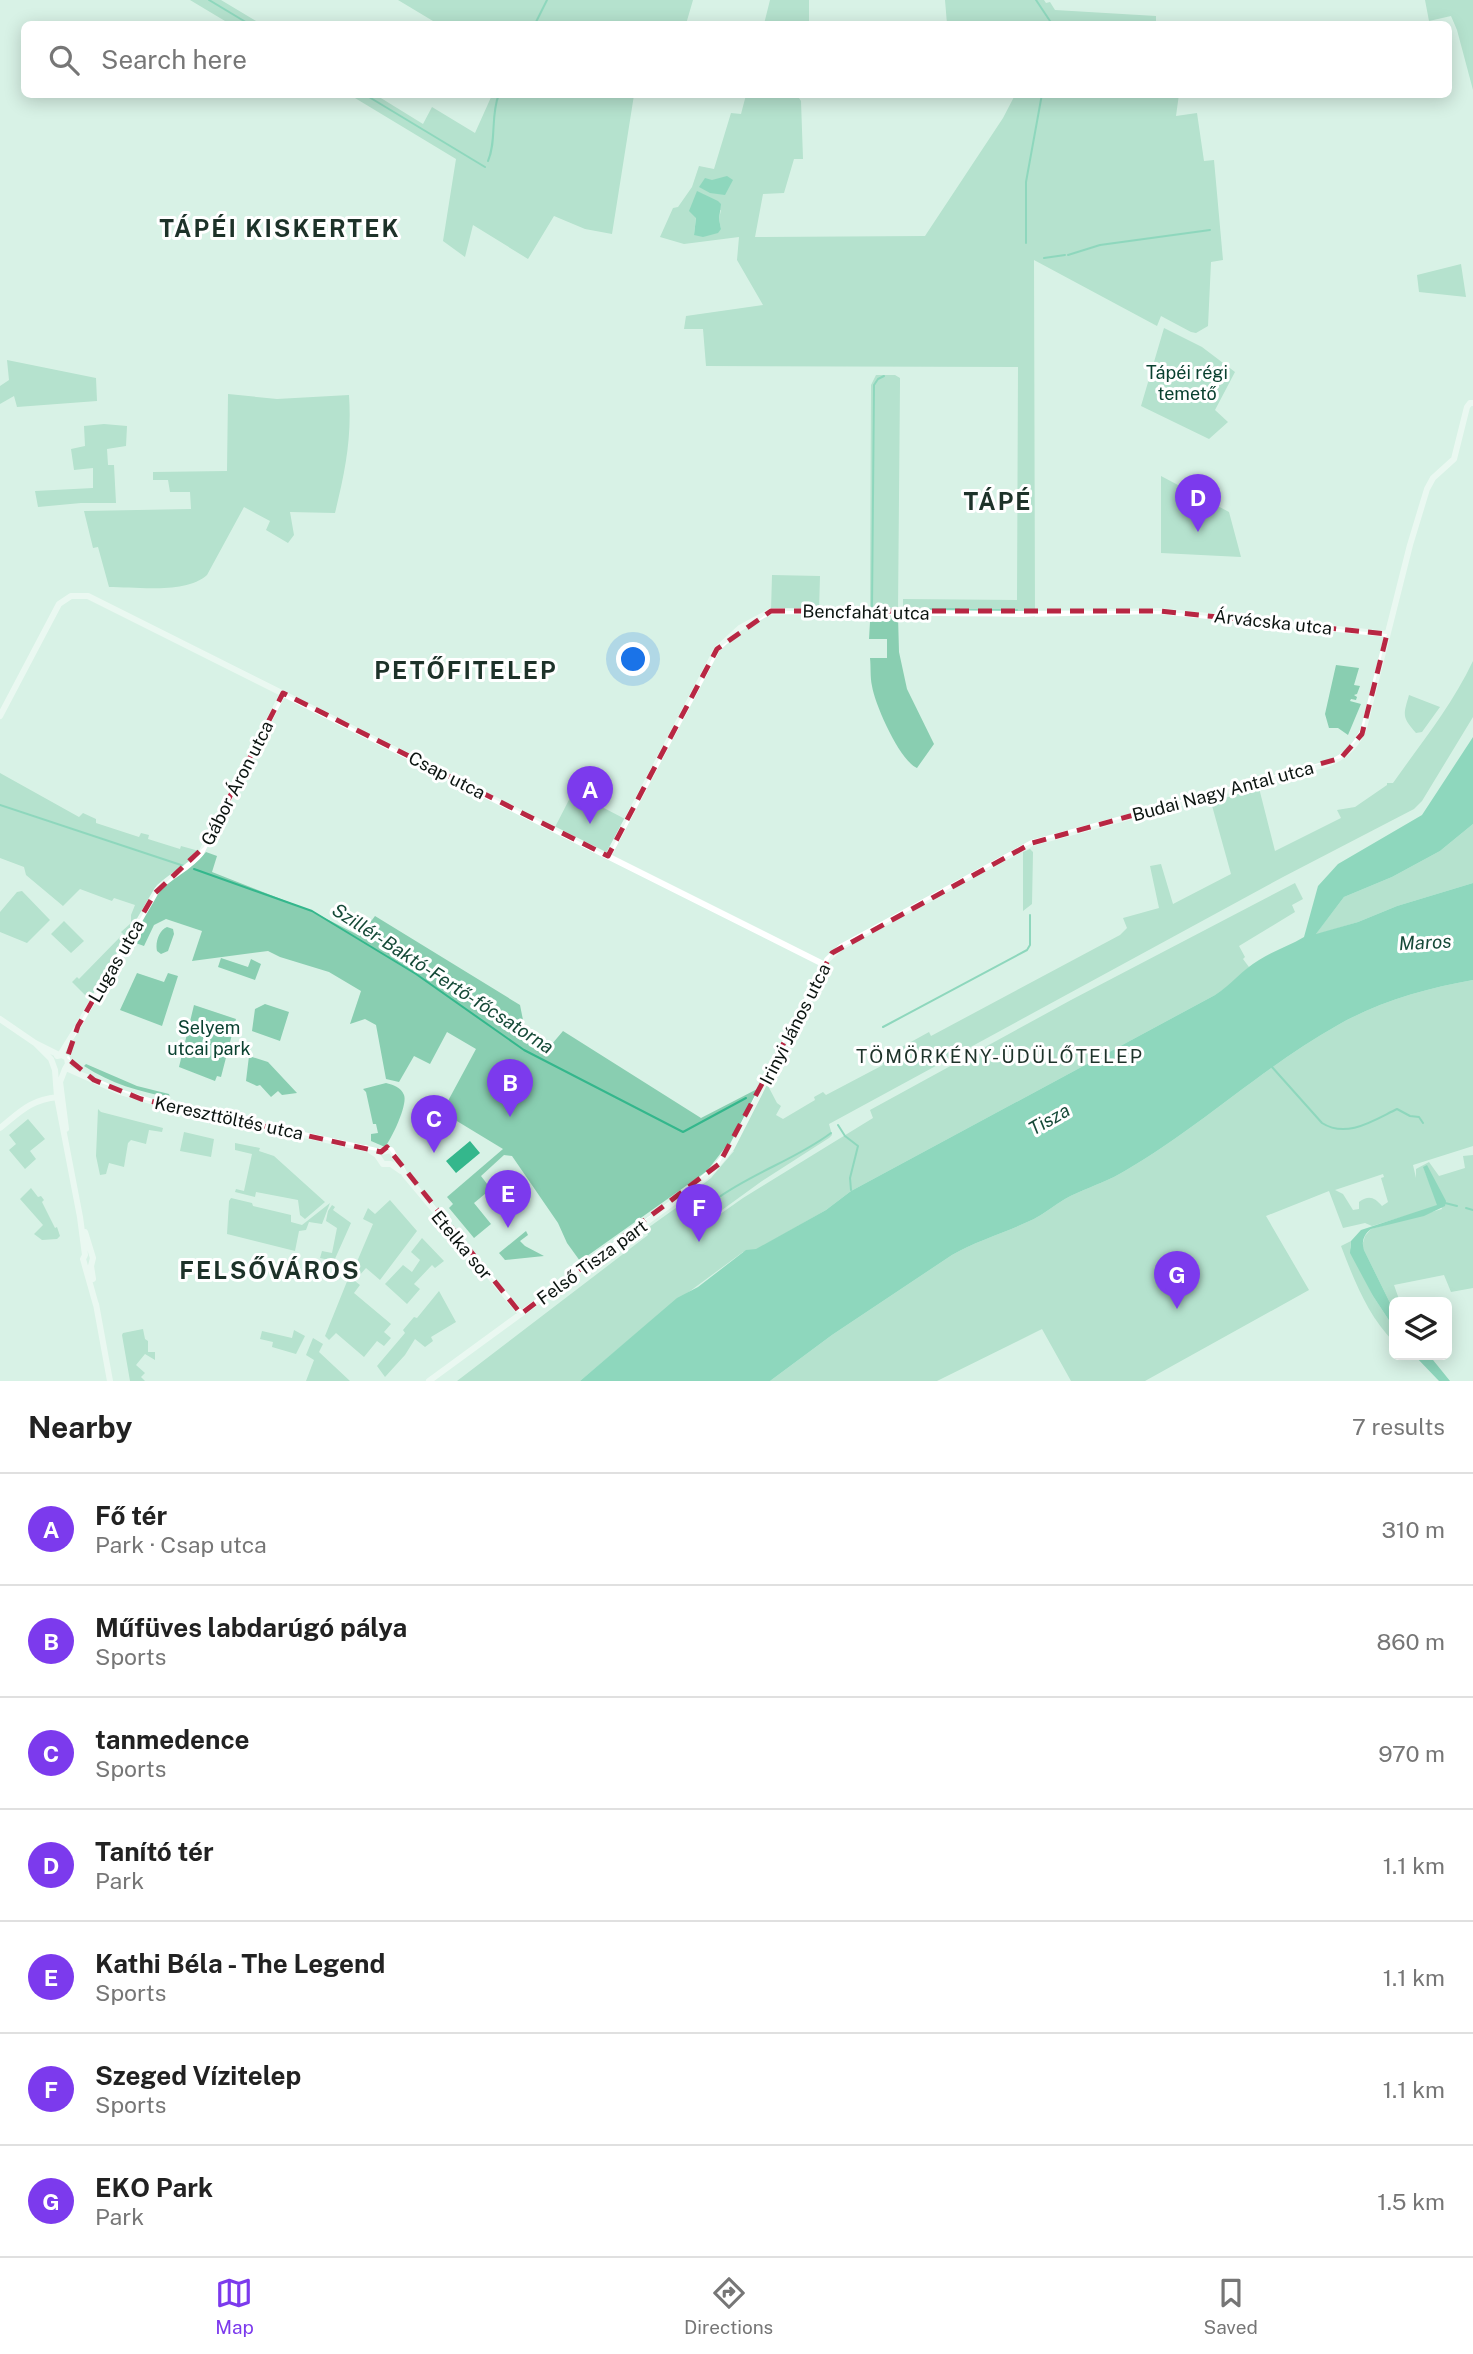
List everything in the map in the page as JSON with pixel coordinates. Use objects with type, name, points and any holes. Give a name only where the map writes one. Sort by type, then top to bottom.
[{"type":"street","name":"Budai Nagy Antal utca","points":[[830,956],[841,947],[1032,843],[1341,758],[1352,749],[1362,734],[1427,489],[1433,478],[1449,466],[1456,454],[1471,403]]},
{"type":"street","name":"Csap utca","points":[[0,716],[58,606],[68,597],[80,594],[94,598],[825,965]]},
{"type":"street","name":"Bencfahát utca","points":[[608,856],[717,649],[740,628],[771,611],[1028,614],[1096,612]]},
{"type":"street","name":"Árvácska utca","points":[[1096,612],[1159,611],[1387,634]]},
{"type":"street","name":"Gábor Áron utca","points":[[153,895],[164,882],[190,865],[201,853],[283,693]]},
{"type":"street","name":"Lugas utca","points":[[54,1065],[54,1059],[78,1026],[153,895]]},
{"type":"street","name":"Irinyi János utca","points":[[760,1092],[830,956]]},
{"type":"street","points":[[0,1019],[35,1043],[59,1055],[67,1064],[60,1070],[35,1043]]},
{"type":"street","name":"Lugas utca","points":[[59,1097],[60,1077],[67,1064],[67,1049],[78,1026]]},
{"type":"street","name":"Kereszttöltés utca","points":[[67,1064],[120,1092],[153,1102],[366,1148],[380,1154]]},
{"type":"street","points":[[54,1065],[110,1381]]},
{"type":"street","name":"Felső Tisza part","points":[[429,1381],[713,1170],[732,1147],[760,1092]]},
{"type":"street","points":[[0,1128],[33,1102],[59,1097]]},
{"type":"street","points":[[390,1150],[394,1154],[393,1162],[383,1164],[380,1154],[390,1150]]},
{"type":"street","name":"Etelka sor","points":[[393,1162],[521,1314]]},
{"type":"highlighted area","points":[[771,611],[1159,611],[1387,634],[1362,734],[1341,758],[1032,843],[832,953],[719,1164],[521,1314],[387,1147],[381,1152],[141,1099],[94,1080],[67,1058],[78,1026],[155,893],[204,847],[283,693],[608,856],[717,649]]},
{"type":"green space","points":[[190,0],[221,0],[256,21],[225,21]]},
{"type":"green space","points":[[398,0],[693,0],[687,21],[433,21]]},
{"type":"green space","points":[[770,0],[809,0],[809,21],[765,21]]},
{"type":"green space","points":[[945,0],[1044,0],[1046,3],[1050,2],[1055,10],[1156,16],[1156,21],[947,21]]},
{"type":"green space","points":[[1425,0],[1473,0],[1473,90],[1451,16],[1429,21]]},
{"type":"green space","points":[[355,98],[381,98],[423,124],[432,107],[475,133],[491,98],[634,98],[612,234],[585,229],[554,216],[528,259],[473,225],[465,257],[443,241],[456,159]]},
{"type":"green space","points":[[745,98],[799,98],[801,101],[803,159],[794,159],[784,193],[763,194],[755,237],[925,236],[1013,98],[1178,98],[1176,116],[1197,113],[1204,161],[1214,160],[1223,260],[1211,262],[1208,326],[1196,333],[1161,316],[1157,326],[1034,260],[1035,617],[903,615],[903,599],[1017,600],[1018,367],[706,366],[703,329],[684,329],[686,316],[763,305],[737,260],[739,237],[684,244],[660,237],[673,208],[678,207],[692,187],[699,166],[714,169],[731,113],[741,114]],"holes":[[[721,210],[721,229],[694,235],[696,217]]]},
{"type":"green space","points":[[1461,264],[1466,297],[1419,292],[1417,275]]},
{"type":"green space","name":"Tápéi régi temető","points":[[1164,328],[1202,347],[1235,372],[1215,410],[1228,422],[1209,439],[1141,406]]},
{"type":"green space","points":[[7,360],[96,378],[97,401],[17,407],[14,396],[0,404],[0,386],[9,380]]},
{"type":"green space","points":[[876,375],[895,375],[900,378],[898,611],[870,610],[871,385]]},
{"type":"green space","points":[[228,394],[277,399],[349,395],[347,455],[335,513],[290,512],[294,535],[288,543],[266,530],[270,521],[244,507],[207,575],[198,581],[161,588],[109,587],[98,547],[93,548],[84,511],[191,509],[190,492],[170,492],[168,480],[153,480],[153,472],[227,471]]},
{"type":"green space","points":[[84,426],[127,426],[126,446],[107,449],[108,465],[114,465],[116,503],[38,507],[35,491],[93,488],[93,468],[74,470],[71,449],[85,446]]},
{"type":"green space","points":[[1161,476],[1229,512],[1241,557],[1161,553]]},
{"type":"green space","points":[[772,575],[820,576],[819,612],[771,611]]},
{"type":"green space","points":[[881,615],[898,616],[899,652],[907,689],[934,744],[917,768],[896,744],[874,695],[870,658],[887,658],[887,639],[869,639],[870,622],[881,622]]},
{"type":"green space","points":[[1473,661],[1473,717],[1422,801],[1414,809],[1283,877],[829,1124],[832,1135],[829,1138],[722,1210],[718,1212],[706,1199],[694,1208],[706,1224],[743,1198],[873,1118],[870,1110],[1071,1000],[1295,883],[1303,899],[1292,905],[1295,912],[1239,946],[1249,967],[1230,985],[851,1191],[826,1210],[756,1250],[743,1252],[663,1311],[580,1381],[457,1381],[648,1235],[645,1230],[687,1200],[734,1151],[727,1145],[707,1171],[580,1261],[567,1243],[558,1223],[512,1156],[504,1155],[481,1176],[491,1189],[474,1203],[491,1224],[474,1238],[449,1208],[453,1204],[447,1197],[503,1149],[442,1112],[476,1049],[447,1032],[430,1064],[414,1056],[399,1082],[386,1079],[376,1025],[365,1019],[350,1024],[361,991],[329,972],[268,951],[192,961],[202,931],[166,919],[154,925],[144,946],[130,941],[158,893],[206,852],[217,856],[212,872],[309,910],[360,936],[375,916],[520,1005],[526,1035],[546,1051],[563,1031],[701,1118],[767,1084],[781,1106],[776,1115],[783,1119],[815,1100],[814,1097],[823,1092],[826,1095],[883,1065],[880,1059],[929,1032],[931,1036],[1120,935],[1127,928],[1123,918],[1159,908],[1150,866],[1161,864],[1173,904],[1231,874],[1211,802],[1259,788],[1275,851],[1341,818],[1337,810],[1355,807],[1387,783],[1393,783],[1445,709]]},
{"type":"green space","points":[[1336,665],[1359,668],[1354,685],[1360,686],[1354,695],[1357,697],[1356,700],[1350,701],[1361,704],[1348,735],[1338,728],[1329,728],[1325,714]]},
{"type":"green space","points":[[1409,695],[1440,707],[1422,732],[1416,733],[1406,719]]},
{"type":"green space","points":[[0,773],[79,817],[83,813],[96,819],[96,823],[139,837],[141,833],[149,835],[148,839],[180,849],[181,846],[199,851],[188,863],[157,885],[91,1001],[72,982],[77,977],[79,979],[123,934],[121,932],[131,923],[135,905],[114,898],[112,901],[80,889],[63,906],[26,875],[24,867],[0,858]]},
{"type":"green space","points":[[573,792],[627,820],[608,856],[554,829]]},
{"type":"green space","points":[[1473,824],[1473,883],[1315,935],[1344,897],[1392,877],[1440,851]]},
{"type":"green space","points":[[1030,849],[1033,852],[1032,904],[1023,911],[1023,852]]},
{"type":"green space","points":[[22,891],[50,920],[27,943],[0,932],[0,912],[17,892]]},
{"type":"green space","points":[[64,921],[84,941],[71,953],[51,934]]},
{"type":"green space","points":[[167,927],[173,929],[174,934],[168,951],[161,954],[157,951],[157,941]]},
{"type":"green space","points":[[221,958],[248,967],[251,959],[261,964],[255,980],[218,967]]},
{"type":"green space","points":[[137,973],[164,982],[168,973],[178,976],[162,1026],[120,1010]]},
{"type":"green space","points":[[1473,980],[1473,1146],[1413,1165],[1416,1178],[1416,1169],[1429,1162],[1439,1176],[1465,1168],[1463,1156],[1473,1155],[1473,1288],[1451,1292],[1444,1275],[1394,1285],[1398,1297],[1389,1297],[1389,1301],[1362,1246],[1371,1229],[1442,1209],[1423,1167],[1437,1201],[1438,1205],[1435,1207],[1372,1226],[1365,1223],[1343,1228],[1329,1191],[1266,1216],[1309,1290],[1145,1381],[1071,1381],[1042,1329],[937,1381],[770,1381],[832,1335],[952,1255],[1034,1219],[1065,1199],[1114,1177],[1143,1160],[1281,1061],[1338,1025],[1386,1003]],"holes":[[[1383,1174],[1384,1177],[1381,1178],[1388,1202],[1382,1206],[1374,1199],[1366,1198],[1359,1202],[1359,1209],[1353,1210],[1343,1194],[1335,1190]]]},
{"type":"green space","points":[[265,1004],[289,1012],[280,1041],[252,1031],[255,1009]]},
{"type":"green space","name":"Selyem utcai park","points":[[194,1005],[236,1019],[221,1077],[217,1076],[215,1081],[179,1067]]},
{"type":"green space","points":[[249,1056],[268,1062],[297,1093],[282,1095],[278,1091],[271,1097],[260,1085],[246,1081]]},
{"type":"green space","points":[[86,1064],[137,1086],[169,1094],[170,1098],[115,1082],[84,1066]]},
{"type":"green space","points":[[386,1083],[401,1090],[405,1100],[398,1122],[385,1147],[371,1141],[371,1134],[378,1133],[363,1089]]},
{"type":"green space","points":[[98,1109],[163,1128],[162,1132],[149,1130],[146,1144],[131,1140],[128,1143],[124,1167],[109,1163],[106,1174],[100,1175],[96,1156]]},
{"type":"green space","points":[[28,1119],[45,1139],[30,1151],[36,1159],[25,1169],[9,1150],[16,1144],[9,1135]]},
{"type":"green space","points":[[184,1132],[214,1139],[211,1157],[180,1151]]},
{"type":"green space","points":[[235,1143],[260,1148],[259,1151],[274,1156],[325,1202],[305,1219],[300,1215],[298,1200],[256,1192],[255,1197],[235,1192],[236,1189],[244,1191],[252,1154],[235,1150]]},
{"type":"green space","points":[[31,1188],[44,1200],[42,1202],[60,1236],[57,1239],[42,1240],[34,1234],[43,1225],[20,1199]]},
{"type":"green space","points":[[231,1198],[291,1215],[291,1222],[302,1225],[330,1203],[322,1224],[309,1222],[306,1230],[299,1231],[295,1251],[227,1234]]},
{"type":"green space","points":[[390,1200],[417,1231],[380,1280],[366,1268],[358,1277],[346,1266],[345,1260],[356,1264],[373,1224],[363,1219],[368,1208],[375,1214]]},
{"type":"green space","points":[[332,1205],[335,1207],[333,1210],[351,1223],[334,1261],[320,1258],[322,1251],[332,1253],[337,1228],[326,1221]]},
{"type":"green space","points":[[526,1231],[528,1235],[520,1241],[544,1256],[505,1260],[499,1253]]},
{"type":"green space","points":[[422,1238],[444,1261],[435,1268],[432,1265],[414,1284],[420,1289],[407,1304],[385,1284],[403,1265],[412,1272],[420,1260],[411,1252]]},
{"type":"green space","points":[[1351,1241],[1350,1248],[1373,1296],[1389,1320],[1389,1336],[1369,1309],[1341,1246]]},
{"type":"green space","points":[[342,1271],[360,1285],[354,1293],[391,1324],[384,1332],[391,1338],[384,1346],[377,1341],[364,1357],[336,1333],[329,1340],[325,1336],[348,1279],[339,1275]]},
{"type":"green space","points":[[439,1291],[456,1322],[431,1337],[433,1341],[425,1347],[415,1339],[385,1377],[377,1366],[405,1333],[403,1330],[414,1317],[417,1318]]},
{"type":"green space","points":[[143,1329],[148,1341],[148,1352],[155,1352],[155,1360],[145,1354],[136,1365],[145,1373],[141,1377],[145,1381],[130,1381],[122,1335]]},
{"type":"green space","points":[[294,1330],[305,1336],[296,1354],[272,1347],[273,1342],[260,1339],[262,1331],[292,1338]]},
{"type":"green space","points":[[313,1338],[323,1344],[319,1352],[350,1381],[306,1381],[314,1360],[306,1355]]},
{"type":"water","points":[[727,176],[733,180],[725,195],[710,193],[699,187],[705,178],[712,180]]},
{"type":"water","points":[[697,191],[721,204],[721,229],[718,233],[703,237],[694,235],[696,218],[689,211]]},
{"type":"water","points":[[1473,737],[1473,824],[1440,851],[1392,877],[1344,897],[1316,934],[1473,883],[1473,980],[1403,997],[1338,1025],[1281,1061],[1143,1160],[1114,1177],[1065,1199],[1034,1219],[952,1255],[832,1335],[770,1381],[580,1381],[677,1298],[698,1287],[746,1250],[756,1249],[826,1210],[851,1191],[1215,995],[1253,964],[1304,937],[1318,886],[1338,864],[1422,815]]},
{"type":"water","points":[[470,1141],[480,1153],[456,1173],[446,1161]]},
{"type":"water","points":[[1427,1165],[1446,1201],[1445,1206],[1424,1216],[1371,1229],[1363,1241],[1364,1250],[1389,1301],[1389,1320],[1350,1253],[1351,1241],[1361,1230],[1437,1205],[1423,1167]]},
{"type":"water","points":[[1419,1360],[1433,1360],[1450,1381],[1439,1381]]},
{"type":"waterway","points":[[209,0],[244,21]]},
{"type":"waterway","points":[[536,21],[547,0]]},
{"type":"waterway","points":[[1036,0],[1050,21]]},
{"type":"waterway","points":[[371,98],[485,167]]},
{"type":"waterway","points":[[488,161],[498,98]]},
{"type":"waterway","points":[[1026,243],[1026,182],[1041,98]]},
{"type":"waterway","points":[[1068,255],[1100,245],[1210,230]]},
{"type":"waterway","points":[[1044,258],[1065,255]]},
{"type":"waterway","points":[[872,608],[874,385],[884,376]]},
{"type":"waterway","points":[[873,608],[896,609]]},
{"type":"waterway","points":[[904,609],[959,609]]},
{"type":"waterway","points":[[965,610],[1017,610]]},
{"type":"waterway","name":"Szillér-Baktó-Fertő-főcsatorna","points":[[0,805],[184,866]]},
{"type":"waterway","name":"Szillér-Baktó-Fertő-főcsatorna","points":[[194,869],[312,911],[416,974],[524,1050],[683,1132],[746,1098]]},
{"type":"waterway","points":[[883,1027],[1027,950],[1030,945],[1030,915]]},
{"type":"waterway","points":[[1272,1067],[1322,1123],[1331,1127],[1351,1129],[1397,1109],[1410,1116],[1419,1117],[1423,1123]]},
{"type":"waterway","points":[[838,1125],[845,1136],[858,1146],[850,1178],[851,1190]]},
{"type":"waterway","points":[[715,1200],[831,1133]]},
{"type":"waterway","points":[[1445,1203],[1457,1206]]},
{"type":"waterway","points":[[1466,1208],[1473,1210]]},
{"type":"place","name":"Tanító tér","points":[[1198,532]]},
{"type":"place","name":"Fő tér","points":[[590,824]]},
{"type":"place","name":"Műfüves labdarúgó pálya","points":[[510,1117]]},
{"type":"place","name":"tanmedence","points":[[434,1153]]},
{"type":"place","name":"Kathi Béla - The Legend","points":[[508,1228]]},
{"type":"place","name":"Szeged Vízitelep","points":[[699,1242]]},
{"type":"place","name":"EKO Park","points":[[1177,1309]]},
{"type":"district","name":"TÁPÉI KISKERTEK","points":[[280,228]]},
{"type":"district","name":"TÁPÉ","points":[[998,501]]},
{"type":"district","name":"PETŐFITELEP","points":[[466,670]]},
{"type":"district","name":"TÖMÖRKÉNY-ÜDÜLŐTELEP","points":[[1000,1056]]},
{"type":"district","name":"FELSŐVÁROS","points":[[270,1270]]},
{"type":"water label","name":"Maros","points":[[1425,942]]},
{"type":"water label","name":"Tisza","points":[[1049,1119]]}]
